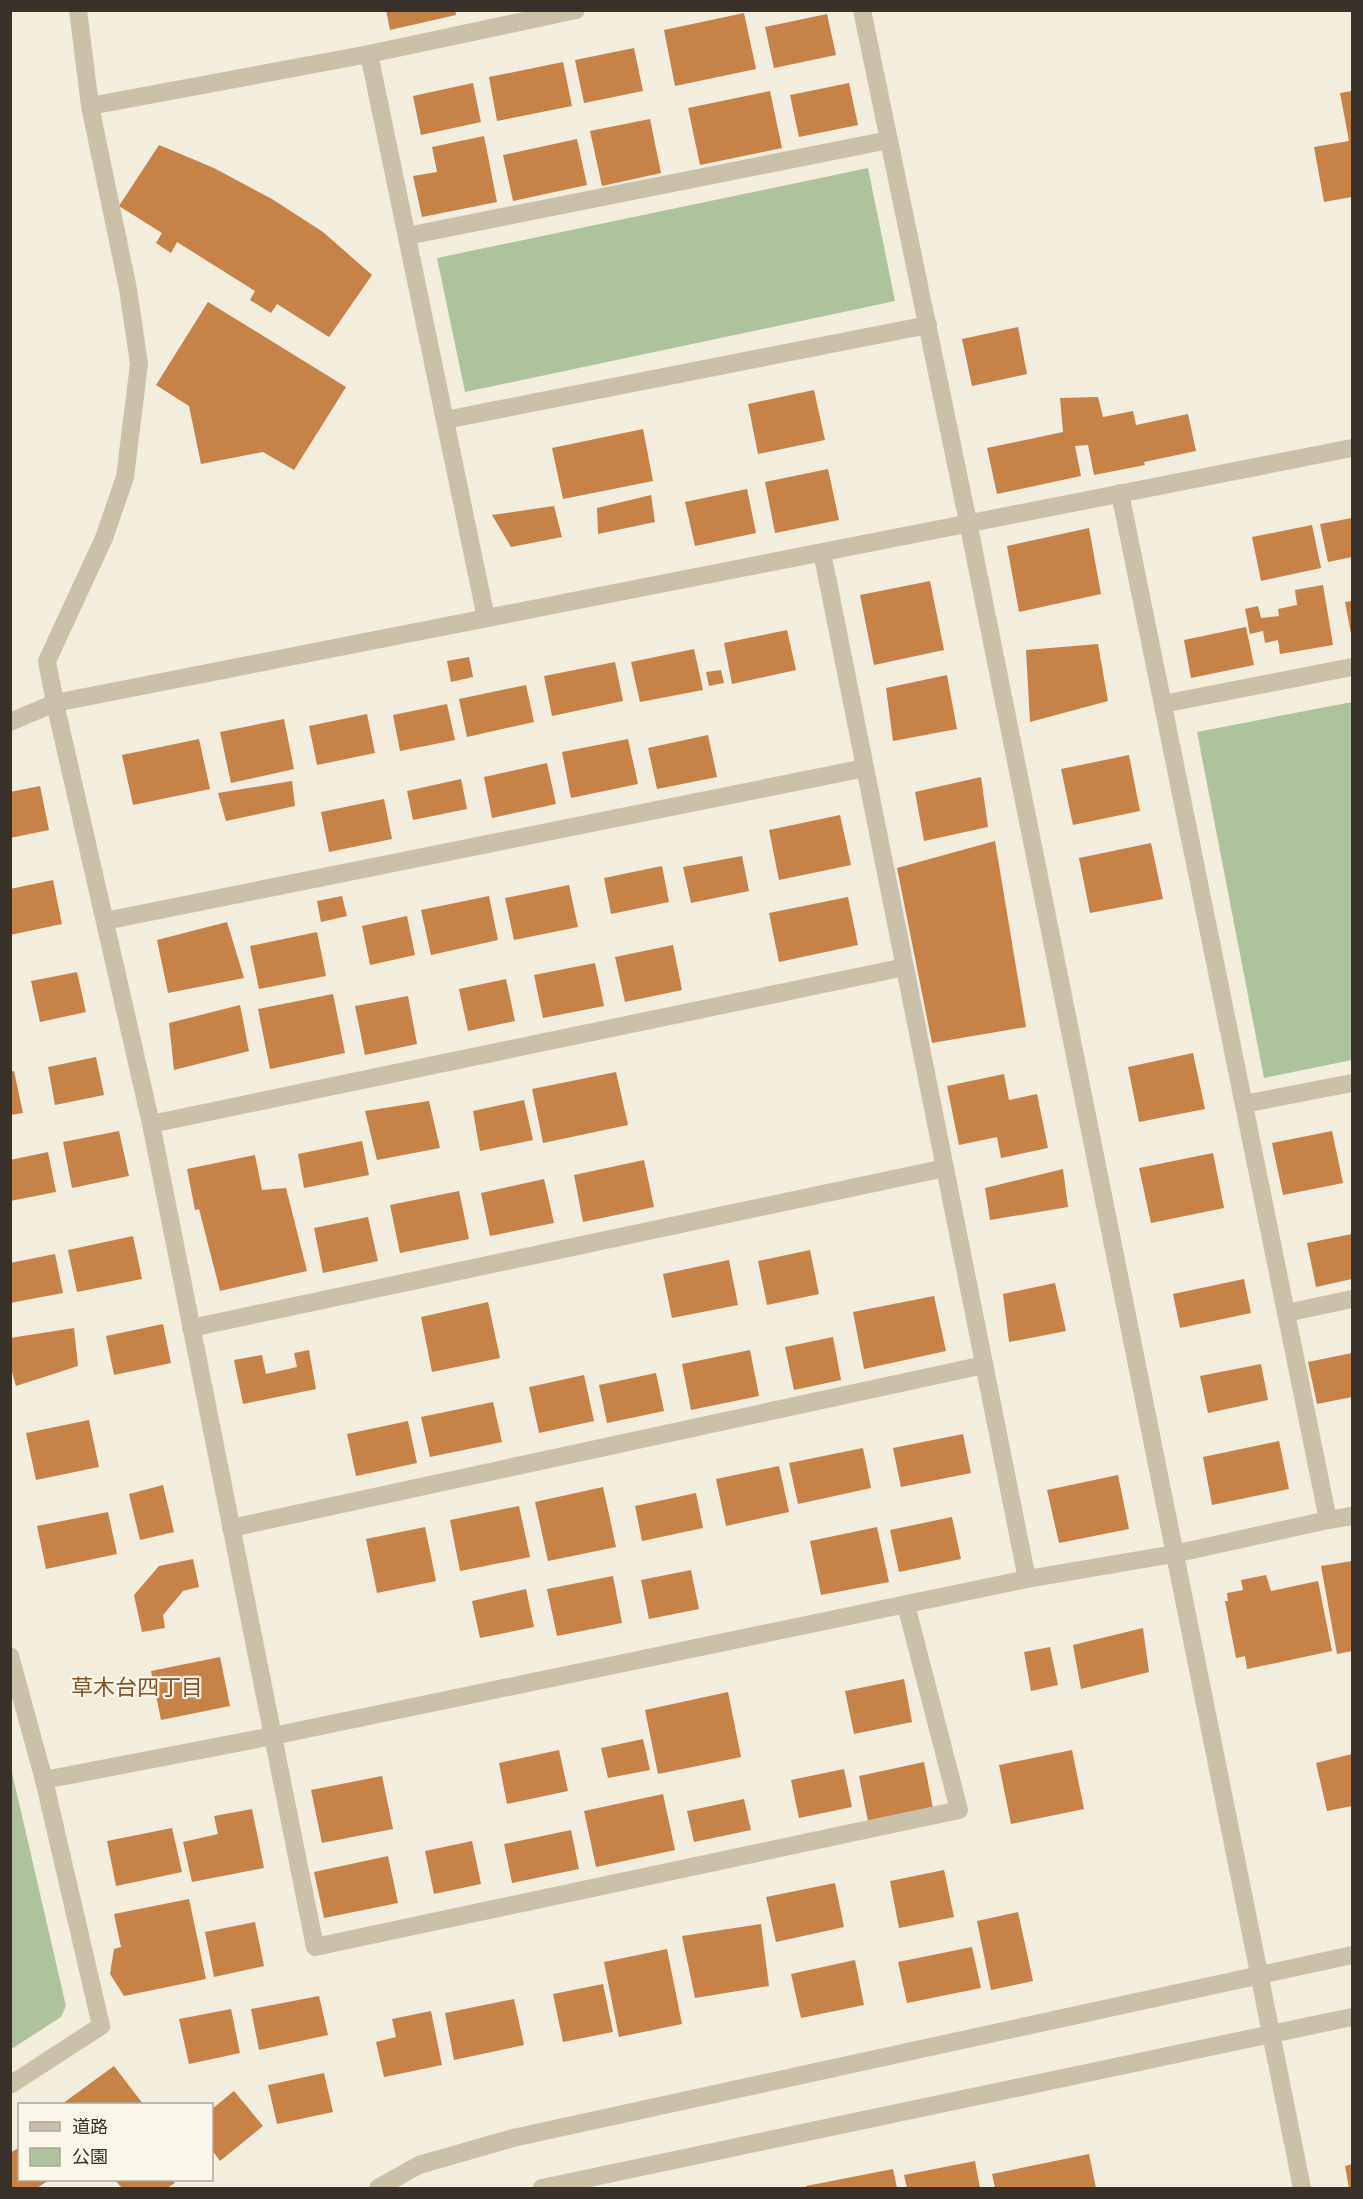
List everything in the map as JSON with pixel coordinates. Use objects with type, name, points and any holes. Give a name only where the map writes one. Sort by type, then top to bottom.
[{"type":"street","points":[[78,10],[90,106],[128,289],[139,364],[125,477],[104,538],[47,661],[150,1124],[315,1947],[959,1810],[906,1605]]},
{"type":"street","points":[[90,106],[369,54],[576,10]]},
{"type":"street","points":[[862,10],[968,522],[1302,2188]]},
{"type":"street","points":[[369,54],[486,618]]},
{"type":"street","points":[[406,236],[889,140]]},
{"type":"street","points":[[445,420],[928,326]]},
{"type":"street","points":[[10,722],[55,703],[1353,448]]},
{"type":"street","points":[[1120,493],[1328,1520]]},
{"type":"street","points":[[822,552],[1027,1579]]},
{"type":"street","points":[[1163,704],[1353,667]]},
{"type":"street","points":[[105,921],[865,768]]},
{"type":"street","points":[[150,1124],[905,967]]},
{"type":"street","points":[[1244,1104],[1353,1083]]},
{"type":"street","points":[[191,1328],[945,1168]]},
{"type":"street","points":[[1286,1313],[1353,1299]]},
{"type":"street","points":[[231,1528],[984,1365]]},
{"type":"street","points":[[44,1780],[273,1736],[1027,1579],[1174,1554],[1353,1516]]},
{"type":"street","points":[[10,1656],[44,1780],[101,2026],[10,2085]]},
{"type":"street","points":[[378,2188],[419,2165],[513,2138],[1353,1956]]},
{"type":"street","points":[[542,2188],[1353,2017]]},
{"type":"green space","points":[[868,168],[895,301],[465,392],[437,258]]},
{"type":"green space","points":[[1352,702],[1352,1060],[1264,1078],[1197,732]]},
{"type":"green space","points":[[10,1764],[66,2006],[61,2017],[13,2048],[10,2047]]},
{"type":"building","points":[[386,10],[455,10],[456,15],[390,30]]},
{"type":"building","points":[[744,13],[756,69],[675,86],[664,30]]},
{"type":"building","points":[[827,14],[836,55],[774,68],[765,27]]},
{"type":"building","points":[[634,48],[643,91],[584,103],[575,60]]},
{"type":"building","points":[[563,62],[572,106],[497,121],[489,77]]},
{"type":"building","points":[[473,83],[481,122],[421,135],[413,96]]},
{"type":"building","points":[[849,83],[858,125],[799,137],[790,95]]},
{"type":"building","points":[[770,91],[782,148],[700,165],[688,108]]},
{"type":"building","points":[[1352,91],[1352,197],[1324,202],[1314,147],[1349,141],[1340,93]]},
{"type":"building","points":[[650,119],[661,173],[602,186],[590,131]]},
{"type":"building","points":[[484,136],[497,202],[422,217],[413,176],[437,172],[432,147]]},
{"type":"building","points":[[577,139],[587,185],[513,201],[503,155]]},
{"type":"building","points":[[159,145],[214,168],[272,199],[323,232],[372,275],[329,337],[277,304],[271,313],[250,300],[255,291],[177,242],[171,253],[156,243],[162,233],[119,206]]},
{"type":"building","points":[[208,302],[346,387],[294,470],[263,452],[201,464],[189,406],[156,385]]},
{"type":"building","points":[[1018,327],[1027,374],[972,386],[962,339]]},
{"type":"building","points":[[814,390],[825,440],[758,454],[748,404]]},
{"type":"building","points":[[1098,397],[1103,417],[1133,411],[1136,425],[1188,414],[1196,451],[1144,462],[1145,465],[1094,475],[1088,445],[1075,446],[1081,476],[997,494],[987,448],[1063,432],[1060,398]]},
{"type":"building","points":[[643,429],[653,481],[563,499],[552,448]]},
{"type":"building","points":[[828,469],[839,520],[775,533],[765,482]]},
{"type":"building","points":[[747,489],[756,533],[695,546],[685,502]]},
{"type":"building","points":[[651,495],[655,522],[598,534],[597,508]]},
{"type":"building","points":[[554,506],[562,537],[511,547],[492,515]]},
{"type":"building","points":[[1352,518],[1352,557],[1328,562],[1320,524]]},
{"type":"building","points":[[1312,525],[1321,568],[1261,581],[1252,537]]},
{"type":"building","points":[[1089,528],[1101,594],[1019,612],[1007,546]]},
{"type":"building","points":[[930,581],[944,650],[874,665],[860,595]]},
{"type":"building","points":[[1323,585],[1333,645],[1280,654],[1278,640],[1265,643],[1263,631],[1250,634],[1245,609],[1258,606],[1261,618],[1279,616],[1278,609],[1297,605],[1295,590]]},
{"type":"building","points":[[1352,601],[1352,634],[1351,634],[1345,602]]},
{"type":"building","points":[[1246,627],[1254,665],[1191,678],[1184,640]]},
{"type":"building","points":[[787,630],[796,670],[732,684],[724,643]]},
{"type":"building","points":[[1098,644],[1108,701],[1030,722],[1026,650]]},
{"type":"building","points":[[694,649],[703,690],[640,702],[631,662]]},
{"type":"building","points":[[469,657],[473,677],[451,682],[447,661]]},
{"type":"building","points":[[615,662],[623,701],[552,716],[544,676]]},
{"type":"building","points":[[721,670],[724,683],[709,686],[706,672]]},
{"type":"building","points":[[947,675],[957,729],[893,741],[886,688]]},
{"type":"building","points":[[526,685],[534,722],[467,737],[459,699]]},
{"type":"building","points":[[447,704],[455,740],[400,751],[393,715]]},
{"type":"building","points":[[367,714],[375,753],[317,765],[309,726]]},
{"type":"building","points":[[284,719],[294,769],[231,783],[220,732]]},
{"type":"building","points":[[708,735],[717,777],[657,789],[648,748]]},
{"type":"building","points":[[199,739],[210,789],[133,805],[122,755]]},
{"type":"building","points":[[628,739],[638,784],[571,798],[562,752]]},
{"type":"building","points":[[1129,755],[1140,811],[1073,825],[1061,769]]},
{"type":"building","points":[[547,763],[556,804],[492,818],[484,777]]},
{"type":"building","points":[[981,777],[988,827],[924,841],[915,792]]},
{"type":"building","points":[[461,779],[467,809],[413,820],[407,791]]},
{"type":"building","points":[[292,781],[295,806],[226,821],[218,793]]},
{"type":"building","points":[[40,786],[49,830],[10,838],[10,792]]},
{"type":"building","points":[[384,799],[392,839],[329,852],[321,812]]},
{"type":"building","points":[[840,815],[851,865],[779,880],[769,830]]},
{"type":"building","points":[[995,841],[1026,1027],[932,1043],[897,868]]},
{"type":"building","points":[[1151,843],[1163,899],[1090,913],[1079,858]]},
{"type":"building","points":[[742,856],[749,891],[691,903],[683,867]]},
{"type":"building","points":[[662,866],[669,902],[611,914],[604,878]]},
{"type":"building","points":[[53,880],[62,924],[10,935],[10,889]]},
{"type":"building","points":[[569,885],[578,927],[514,940],[505,898]]},
{"type":"building","points":[[342,896],[347,916],[321,922],[317,901]]},
{"type":"building","points":[[489,896],[498,940],[431,955],[421,910]]},
{"type":"building","points":[[848,897],[858,945],[779,962],[769,913]]},
{"type":"building","points":[[407,916],[415,955],[370,965],[362,926]]},
{"type":"building","points":[[227,922],[244,978],[168,993],[157,940]]},
{"type":"building","points":[[317,932],[326,976],[259,989],[250,946]]},
{"type":"building","points":[[673,945],[682,990],[625,1002],[615,957]]},
{"type":"building","points":[[595,963],[604,1006],[543,1018],[534,975]]},
{"type":"building","points":[[77,972],[86,1012],[40,1022],[31,981]]},
{"type":"building","points":[[506,979],[515,1021],[468,1031],[459,989]]},
{"type":"building","points":[[333,994],[345,1053],[270,1069],[258,1009]]},
{"type":"building","points":[[408,996],[417,1044],[365,1055],[355,1006]]},
{"type":"building","points":[[240,1005],[249,1051],[174,1070],[169,1023]]},
{"type":"building","points":[[1193,1053],[1205,1109],[1139,1122],[1128,1067]]},
{"type":"building","points":[[96,1057],[104,1095],[55,1105],[48,1067]]},
{"type":"building","points":[[14,1071],[23,1113],[10,1115],[10,1072]]},
{"type":"building","points":[[616,1072],[628,1125],[543,1143],[532,1089]]},
{"type":"building","points":[[1004,1074],[1009,1100],[1037,1094],[1048,1148],[1001,1158],[997,1137],[959,1145],[947,1086]]},
{"type":"building","points":[[524,1100],[533,1140],[480,1151],[473,1111]]},
{"type":"building","points":[[429,1101],[440,1148],[377,1160],[365,1111]]},
{"type":"building","points":[[119,1131],[129,1176],[72,1188],[63,1142]]},
{"type":"building","points":[[1332,1131],[1343,1183],[1283,1195],[1272,1143]]},
{"type":"building","points":[[362,1141],[369,1175],[304,1188],[298,1154]]},
{"type":"building","points":[[48,1152],[56,1192],[10,1201],[10,1160]]},
{"type":"building","points":[[1213,1153],[1224,1208],[1151,1223],[1139,1168]]},
{"type":"building","points":[[255,1155],[262,1190],[286,1188],[307,1271],[220,1291],[199,1209],[195,1210],[187,1169]]},
{"type":"building","points":[[644,1160],[654,1207],[583,1222],[574,1175]]},
{"type":"building","points":[[1063,1169],[1068,1207],[990,1220],[985,1188]]},
{"type":"building","points":[[544,1179],[554,1223],[490,1236],[481,1193]]},
{"type":"building","points":[[459,1191],[469,1239],[400,1253],[390,1205]]},
{"type":"building","points":[[368,1217],[378,1261],[323,1273],[314,1228]]},
{"type":"building","points":[[1352,1234],[1352,1279],[1316,1287],[1307,1243]]},
{"type":"building","points":[[133,1236],[142,1279],[77,1292],[68,1250]]},
{"type":"building","points":[[810,1250],[819,1294],[767,1305],[758,1261]]},
{"type":"building","points":[[55,1254],[63,1293],[10,1303],[10,1263]]},
{"type":"building","points":[[729,1260],[738,1305],[672,1318],[663,1274]]},
{"type":"building","points":[[1244,1279],[1251,1313],[1180,1328],[1173,1294]]},
{"type":"building","points":[[1055,1283],[1066,1331],[1009,1342],[1003,1294]]},
{"type":"building","points":[[934,1296],[946,1351],[864,1369],[853,1312]]},
{"type":"building","points":[[488,1302],[500,1358],[432,1372],[421,1317]]},
{"type":"building","points":[[163,1324],[171,1363],[114,1375],[106,1336]]},
{"type":"building","points":[[74,1328],[78,1366],[16,1386],[10,1365],[10,1338]]},
{"type":"building","points":[[833,1337],[841,1380],[794,1390],[785,1347]]},
{"type":"building","points":[[309,1350],[316,1389],[243,1404],[234,1360],[262,1355],[266,1374],[297,1367],[294,1353]]},
{"type":"building","points":[[750,1350],[759,1396],[691,1410],[682,1364]]},
{"type":"building","points":[[1352,1353],[1352,1397],[1317,1404],[1308,1362]]},
{"type":"building","points":[[1261,1364],[1268,1400],[1208,1413],[1200,1376]]},
{"type":"building","points":[[656,1373],[664,1411],[607,1423],[599,1385]]},
{"type":"building","points":[[584,1375],[594,1421],[539,1433],[529,1387]]},
{"type":"building","points":[[493,1402],[502,1442],[430,1457],[421,1417]]},
{"type":"building","points":[[89,1420],[99,1467],[36,1480],[26,1433]]},
{"type":"building","points":[[408,1421],[417,1463],[356,1476],[347,1434]]},
{"type":"building","points":[[963,1434],[971,1473],[901,1487],[893,1448]]},
{"type":"building","points":[[1279,1441],[1289,1489],[1212,1505],[1203,1457]]},
{"type":"building","points":[[863,1448],[871,1488],[798,1504],[789,1463]]},
{"type":"building","points":[[779,1466],[789,1512],[726,1526],[716,1479]]},
{"type":"building","points":[[1118,1475],[1129,1529],[1059,1543],[1047,1490]]},
{"type":"building","points":[[163,1485],[174,1532],[140,1540],[129,1494]]},
{"type":"building","points":[[603,1487],[616,1547],[548,1561],[535,1502]]},
{"type":"building","points":[[696,1493],[703,1528],[642,1541],[635,1506]]},
{"type":"building","points":[[519,1506],[530,1557],[460,1571],[450,1520]]},
{"type":"building","points":[[108,1512],[117,1554],[46,1569],[37,1526]]},
{"type":"building","points":[[952,1517],[961,1559],[899,1572],[890,1530]]},
{"type":"building","points":[[425,1527],[436,1581],[377,1593],[366,1539]]},
{"type":"building","points":[[877,1527],[889,1582],[821,1595],[810,1541]]},
{"type":"building","points":[[193,1559],[199,1587],[183,1591],[163,1615],[165,1628],[142,1632],[134,1595],[159,1566]]},
{"type":"building","points":[[1352,1561],[1352,1651],[1337,1654],[1321,1566]]},
{"type":"building","points":[[691,1570],[699,1609],[649,1619],[641,1580]]},
{"type":"building","points":[[1266,1575],[1271,1591],[1318,1581],[1332,1651],[1247,1669],[1245,1656],[1236,1658],[1225,1601],[1228,1601],[1227,1593],[1243,1590],[1241,1580]]},
{"type":"building","points":[[613,1576],[622,1623],[557,1636],[547,1589]]},
{"type":"building","points":[[526,1589],[534,1627],[480,1638],[472,1601]]},
{"type":"building","points":[[1143,1628],[1149,1672],[1081,1689],[1073,1645]]},
{"type":"building","points":[[1050,1647],[1058,1685],[1031,1691],[1024,1652]]},
{"type":"building","points":[[220,1657],[230,1706],[161,1720],[151,1671]]},
{"type":"building","points":[[904,1679],[912,1722],[854,1734],[845,1691]]},
{"type":"building","points":[[728,1692],[741,1757],[658,1774],[645,1710]]},
{"type":"building","points":[[643,1739],[650,1770],[608,1778],[601,1748]]},
{"type":"building","points":[[559,1750],[568,1791],[507,1804],[499,1763]]},
{"type":"building","points":[[1072,1750],[1084,1809],[1011,1824],[999,1765]]},
{"type":"building","points":[[1352,1754],[1352,1806],[1327,1811],[1316,1763]]},
{"type":"building","points":[[924,1762],[933,1808],[868,1821],[859,1776]]},
{"type":"building","points":[[844,1769],[852,1807],[799,1818],[791,1780]]},
{"type":"building","points":[[382,1776],[393,1829],[322,1843],[311,1790]]},
{"type":"building","points":[[663,1794],[675,1850],[596,1867],[584,1811]]},
{"type":"building","points":[[744,1799],[751,1830],[694,1842],[687,1811]]},
{"type":"building","points":[[252,1809],[264,1868],[192,1882],[183,1842],[218,1834],[214,1816]]},
{"type":"building","points":[[172,1828],[182,1872],[116,1886],[107,1841]]},
{"type":"building","points":[[571,1830],[579,1869],[512,1883],[504,1844]]},
{"type":"building","points":[[472,1841],[481,1884],[434,1894],[425,1851]]},
{"type":"building","points":[[388,1856],[398,1903],[324,1918],[314,1872]]},
{"type":"building","points":[[944,1870],[954,1917],[899,1928],[890,1881]]},
{"type":"building","points":[[835,1883],[844,1927],[776,1942],[766,1897]]},
{"type":"building","points":[[189,1899],[206,1979],[124,1996],[110,1974],[114,1949],[121,1947],[114,1914]]},
{"type":"building","points":[[1018,1912],[1033,1981],[991,1990],[977,1921]]},
{"type":"building","points":[[255,1922],[264,1966],[214,1977],[205,1932]]},
{"type":"building","points":[[761,1924],[769,1986],[695,1998],[682,1936]]},
{"type":"building","points":[[972,1947],[981,1988],[907,2003],[898,1962]]},
{"type":"building","points":[[667,1949],[682,2024],[619,2037],[604,1962]]},
{"type":"building","points":[[855,1960],[864,2005],[801,2018],[791,1974]]},
{"type":"building","points":[[603,1984],[613,2032],[563,2042],[553,1994]]},
{"type":"building","points":[[319,1996],[328,2035],[259,2050],[251,2009]]},
{"type":"building","points":[[514,1999],[524,2045],[454,2060],[445,2013]]},
{"type":"building","points":[[231,2009],[240,2053],[189,2064],[179,2019]]},
{"type":"building","points":[[431,2011],[442,2065],[384,2077],[376,2042],[396,2037],[392,2019]]},
{"type":"building","points":[[114,2066],[142,2103],[63,2103]]},
{"type":"building","points":[[324,2073],[333,2112],[277,2124],[268,2085]]},
{"type":"building","points":[[234,2091],[263,2126],[220,2161],[213,2151],[213,2108]]},
{"type":"building","points":[[18,2148],[18,2181],[48,2181],[37,2188],[10,2188],[10,2153]]},
{"type":"building","points":[[1089,2154],[1096,2188],[995,2188],[992,2174]]},
{"type":"building","points":[[975,2161],[980,2188],[907,2188],[904,2175]]},
{"type":"building","points":[[1352,2164],[1352,2188],[1349,2188],[1345,2166]]},
{"type":"building","points":[[893,2169],[897,2188],[807,2188],[806,2186]]},
{"type":"building","points":[[116,2181],[173,2181],[175,2183],[167,2188],[122,2188]]},
{"type":"district","name":"草木台四丁目","points":[[137,1687]]}]
